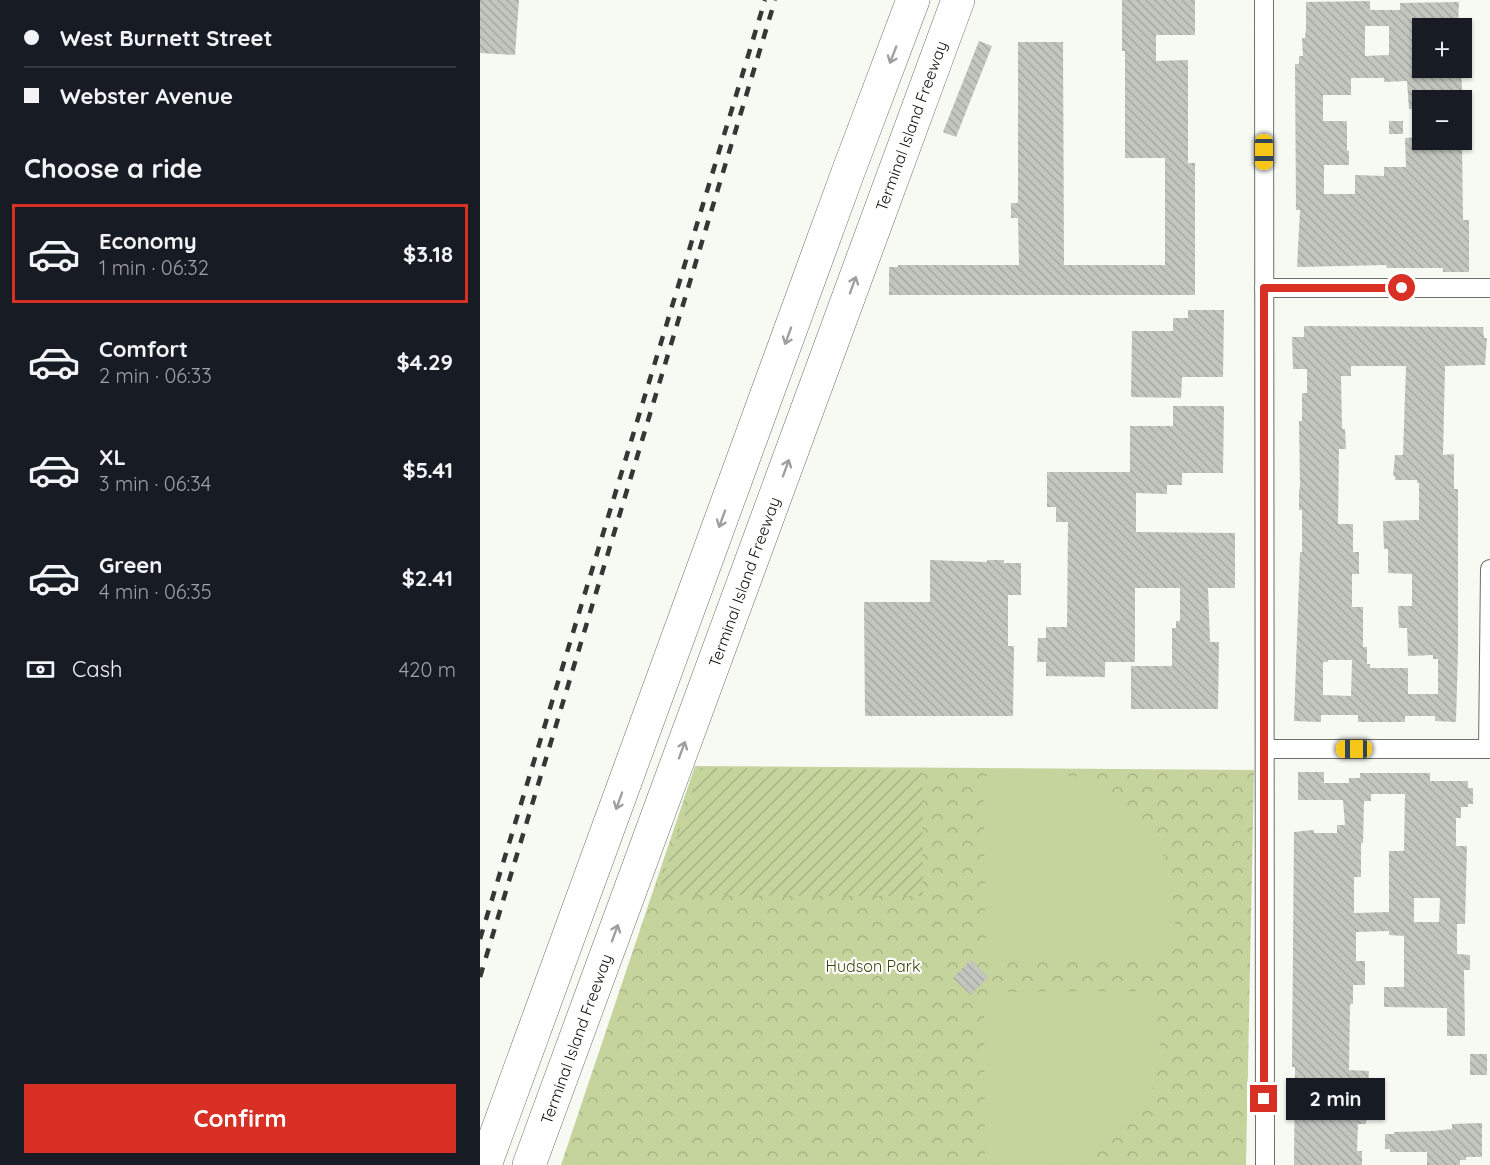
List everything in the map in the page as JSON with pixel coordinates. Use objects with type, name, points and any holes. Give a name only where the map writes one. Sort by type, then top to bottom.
[{"type":"highway","points":[[485,1165],[913,0]]},
{"type":"highway","name":"Terminal Island Freeway","points":[[529,1165],[958,0]]},
{"type":"street","points":[[1264,0],[1264,1165]]},
{"type":"street","points":[[1264,288],[1490,288]]},
{"type":"street","points":[[1264,749],[1489,749],[1490,569]]},
{"type":"green space","name":"Hudson Park","points":[[695,766],[1254,770],[1246,1165],[561,1165]]},
{"type":"green space","points":[[701,768],[922,770],[923,896],[657,895]]},
{"type":"green space","points":[[1017,772],[1041,772],[1078,777],[1142,817],[1171,868],[1175,925],[1170,959],[992,961],[986,953],[983,776],[1001,776]]},
{"type":"green space","points":[[1152,991],[1160,1042],[1157,1073],[1145,1103],[1124,1129],[1097,1151],[1068,1164],[1004,1165],[985,1162],[984,1000],[994,992]]},
{"type":"building","points":[[480,0],[519,0],[515,55],[480,53]]},
{"type":"building","points":[[1122,0],[1195,0],[1195,35],[1156,35],[1156,61],[1188,60],[1188,163],[1195,163],[1195,295],[889,295],[889,267],[898,267],[898,265],[1019,265],[1018,218],[1011,218],[1011,203],[1018,203],[1018,42],[1063,42],[1064,265],[1165,265],[1165,158],[1125,158],[1125,51],[1122,51]]},
{"type":"building","points":[[1370,1],[1370,10],[1400,10],[1400,3],[1459,2],[1458,18],[1412,18],[1412,78],[1461,78],[1462,90],[1412,90],[1412,109],[1409,109],[1407,81],[1384,82],[1384,78],[1351,78],[1351,95],[1323,95],[1323,121],[1347,121],[1347,151],[1349,151],[1349,165],[1324,165],[1324,194],[1355,194],[1355,175],[1384,176],[1384,167],[1406,167],[1405,138],[1412,138],[1412,150],[1462,150],[1463,220],[1469,220],[1469,272],[1443,272],[1443,268],[1387,268],[1386,265],[1297,267],[1300,210],[1296,210],[1295,64],[1299,64],[1299,56],[1303,56],[1302,38],[1305,38],[1306,2]],"holes":[[[1365,26],[1389,26],[1389,55],[1365,56]]]},
{"type":"building","points":[[979,41],[992,46],[956,137],[943,132]]},
{"type":"building","points":[[1389,121],[1403,121],[1403,134],[1389,134]]},
{"type":"building","points":[[1188,310],[1224,310],[1223,377],[1182,377],[1181,398],[1131,397],[1132,331],[1173,331],[1173,318],[1188,318]]},
{"type":"building","points":[[1304,326],[1483,327],[1484,338],[1487,338],[1485,365],[1445,366],[1443,455],[1454,454],[1454,489],[1458,489],[1456,722],[1435,721],[1435,716],[1405,716],[1405,722],[1358,722],[1358,715],[1321,715],[1321,722],[1294,721],[1300,552],[1302,552],[1302,510],[1299,510],[1299,421],[1302,421],[1302,393],[1307,393],[1307,369],[1293,369],[1292,337],[1304,337]],"holes":[[[1351,366],[1406,366],[1403,455],[1395,455],[1393,476],[1395,480],[1417,480],[1419,483],[1419,520],[1383,521],[1384,549],[1388,549],[1388,573],[1412,574],[1412,606],[1398,606],[1399,628],[1407,628],[1408,656],[1433,655],[1433,659],[1438,659],[1438,694],[1408,694],[1408,668],[1370,668],[1370,664],[1367,664],[1367,647],[1363,647],[1363,607],[1352,607],[1352,574],[1359,574],[1359,552],[1353,552],[1353,524],[1338,524],[1339,449],[1346,449],[1345,429],[1342,429],[1341,376],[1351,376]],[[1328,660],[1352,660],[1351,696],[1323,695],[1323,662],[1328,662]]]},
{"type":"building","points":[[1173,406],[1224,406],[1223,473],[1182,473],[1182,485],[1167,485],[1167,494],[1136,493],[1136,532],[1235,533],[1235,588],[1208,588],[1210,642],[1219,642],[1218,709],[1131,709],[1131,666],[1172,666],[1172,628],[1176,628],[1176,621],[1180,621],[1180,588],[1135,588],[1135,662],[1105,662],[1105,677],[1046,676],[1046,662],[1037,662],[1038,638],[1046,638],[1046,627],[1067,627],[1068,522],[1056,522],[1056,507],[1047,507],[1047,472],[1130,472],[1130,426],[1173,426]]},
{"type":"building","points":[[930,560],[987,562],[987,560],[1004,560],[1004,563],[1021,563],[1021,595],[1008,595],[1008,646],[1014,646],[1013,716],[865,716],[864,602],[930,602]]},
{"type":"building","points":[[1298,772],[1324,772],[1324,783],[1349,783],[1349,778],[1360,778],[1360,773],[1430,773],[1430,781],[1468,781],[1468,788],[1473,788],[1473,804],[1461,807],[1461,818],[1456,818],[1456,846],[1467,846],[1465,924],[1457,924],[1457,954],[1470,955],[1470,970],[1464,970],[1465,1036],[1447,1036],[1447,1008],[1384,1007],[1384,987],[1404,987],[1404,936],[1389,935],[1389,931],[1356,932],[1356,961],[1365,961],[1365,985],[1353,985],[1353,1004],[1350,1004],[1349,1070],[1369,1071],[1366,1124],[1358,1124],[1357,1151],[1362,1151],[1362,1165],[1294,1165],[1295,1067],[1292,1067],[1294,832],[1314,830],[1314,833],[1337,833],[1337,825],[1345,825],[1343,800],[1298,800]],"holes":[[[1371,794],[1405,794],[1404,851],[1389,851],[1389,912],[1354,913],[1354,877],[1361,877],[1364,801],[1371,801]],[[1414,898],[1440,898],[1439,922],[1414,922]]]},
{"type":"building","points":[[971,960],[988,977],[971,995],[953,978]]},
{"type":"building","points":[[1470,1054],[1487,1054],[1487,1075],[1470,1075]]},
{"type":"building","points":[[1482,1123],[1482,1157],[1466,1157],[1466,1160],[1460,1160],[1460,1165],[1427,1165],[1427,1152],[1390,1152],[1390,1149],[1385,1149],[1385,1134],[1452,1129],[1452,1124]]},
{"type":"railway","points":[[480,939],[765,0]]},
{"type":"railway","points":[[480,977],[775,0]]},
{"type":"route","points":[[1264,1099],[1264,288],[1402,288]]}]
